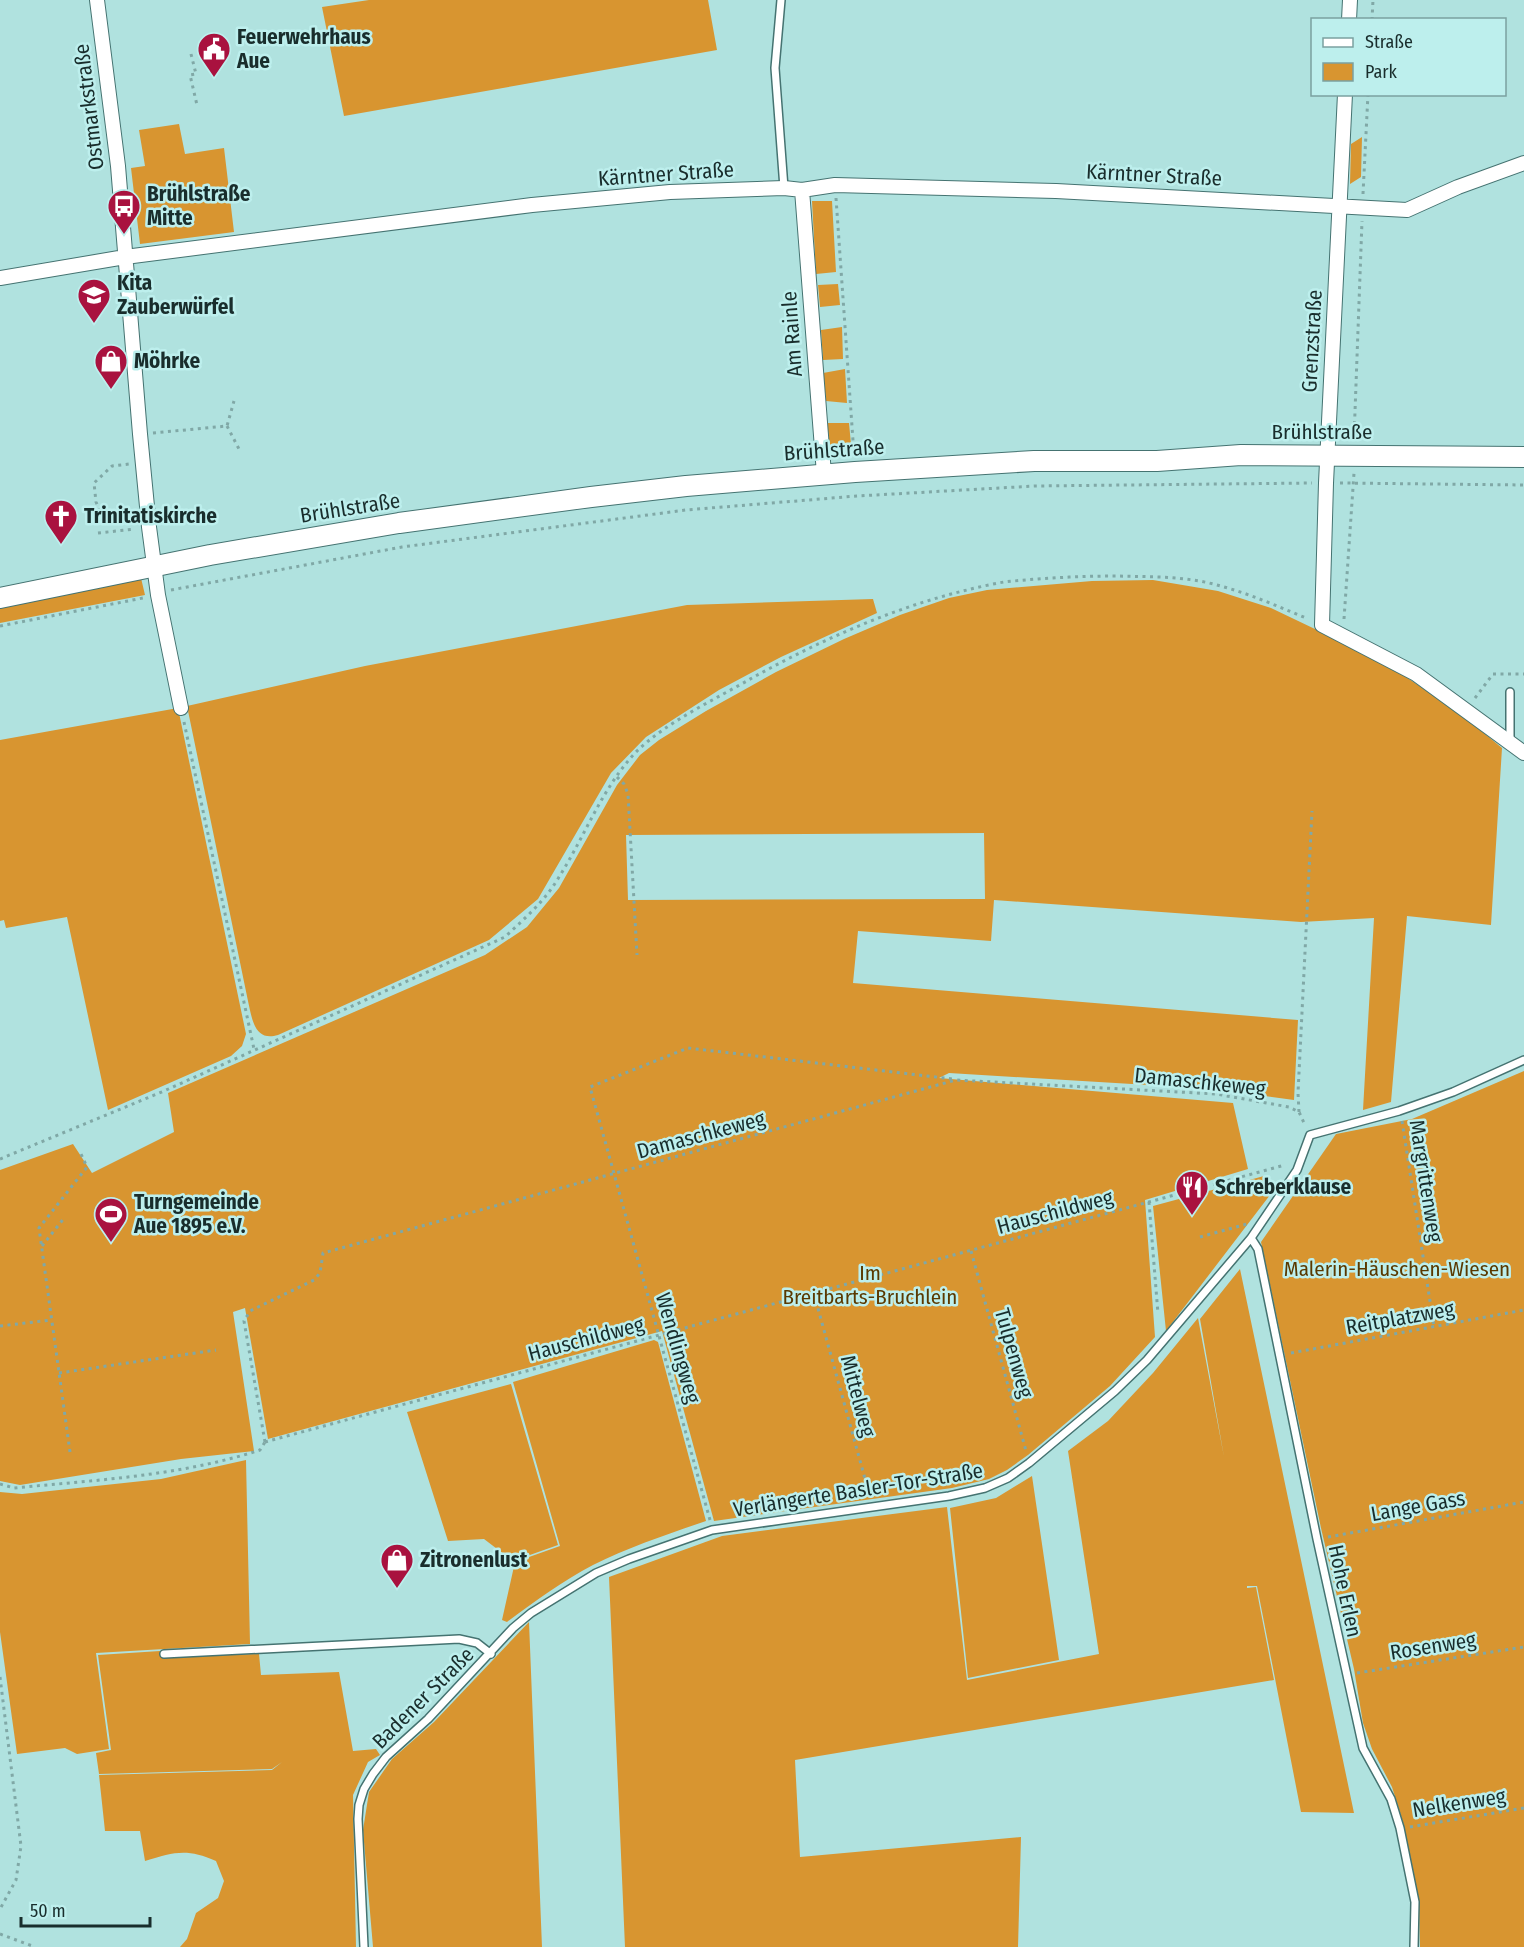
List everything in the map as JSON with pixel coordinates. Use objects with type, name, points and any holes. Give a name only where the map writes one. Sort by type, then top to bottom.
[{"type":"street","name":"Ostmarkstraße","points":[[97,0],[118,166],[140,434],[154,567]]},
{"type":"street","points":[[1349,18],[1350,0]]},
{"type":"street","name":"Grenzstraße","points":[[1322,625],[1327,456],[1345,96]]},
{"type":"street","name":"Kärntner Straße","points":[[0,278],[125,258],[532,205],[670,192],[784,188],[802,190],[835,185],[1068,191],[1407,210],[1458,187],[1524,163]]},
{"type":"street","name":"Am Rainle","points":[[802,190],[824,474]]},
{"type":"street","name":"Brühlstraße","points":[[0,598],[210,555],[399,523],[591,497],[824,474],[1034,461],[1157,461],[1241,455],[1524,457]]},
{"type":"street","points":[[154,567],[181,708]]},
{"type":"street","points":[[1322,625],[1416,674],[1467,709],[1524,753]]},
{"type":"lane","points":[[781,0],[775,68],[784,188]]},
{"type":"lane","points":[[1510,692],[1510,742]]},
{"type":"lane","points":[[1310,1135],[1399,1111],[1453,1092],[1524,1060]]},
{"type":"lane","name":"Verlängerte Basler-Tor-Straße","points":[[491,1654],[513,1628],[531,1613],[596,1573],[712,1530],[949,1496],[985,1488],[1008,1478],[1115,1391],[1147,1360],[1251,1238],[1297,1170],[1310,1135]]},
{"type":"lane","name":"Hohe Erlen","points":[[1251,1238],[1258,1249],[1317,1539],[1363,1748],[1391,1799],[1400,1828],[1415,1902],[1414,1947]]},
{"type":"lane","name":"Badener Straße","points":[[164,1654],[459,1639],[477,1643],[491,1654],[428,1719],[386,1757],[372,1773],[364,1789],[359,1804],[358,1819],[364,1947]]},
{"type":"path","points":[[1372,18],[1373,0]]},
{"type":"path","points":[[191,54],[196,74],[190,75],[197,105]]},
{"type":"path","points":[[1343,636],[1355,456],[1353,439],[1368,96]]},
{"type":"path","points":[[835,185],[855,472]]},
{"type":"path","points":[[234,401],[227,426],[239,448]]},
{"type":"path","points":[[140,434],[227,426]]},
{"type":"path","points":[[100,511],[96,502],[94,483],[112,466],[143,463]]},
{"type":"path","points":[[0,626],[402,547],[686,510],[846,497],[1035,486],[1326,483],[1524,484]]},
{"type":"path","points":[[98,533],[149,527]]},
{"type":"path","points":[[0,1159],[153,1095],[505,937],[538,907],[559,878],[603,797],[636,752],[654,737],[701,707],[772,667],[890,613],[1002,582],[1082,576],[1166,577],[1216,584],[1322,625]]},
{"type":"path","points":[[1467,709],[1492,674],[1524,674]]},
{"type":"path","points":[[181,708],[254,1049]]},
{"type":"path","points":[[617,777],[624,784],[628,794],[637,955]]},
{"type":"path","points":[[1310,1135],[1299,1112],[1298,1092],[1312,811]]},
{"type":"path","name":"Wendlingweg","points":[[712,1530],[590,1087],[688,1048],[956,1080]]},
{"type":"path","name":"Damaschkeweg","points":[[265,1442],[244,1321],[250,1311],[314,1280],[320,1274],[323,1253],[956,1080],[1216,1094],[1289,1107],[1299,1112]]},
{"type":"path","name":"Margrittenweg","points":[[1399,1111],[1434,1327]]},
{"type":"path","points":[[70,1452],[39,1228],[87,1167],[81,1154]]},
{"type":"path","name":"Hauschildweg","points":[[0,1484],[14,1488],[156,1474],[200,1467],[260,1450],[265,1442],[1285,1165],[1297,1170]]},
{"type":"path","points":[[1149,1202],[1158,1314]]},
{"type":"path","points":[[41,1247],[65,1217]]},
{"type":"path","points":[[1200,1237],[1255,1221],[1261,1223]]},
{"type":"path","name":"Tulpenweg","points":[[970,1251],[1029,1462]]},
{"type":"path","name":"Mittelweg","points":[[814,1294],[872,1507]]},
{"type":"path","name":"Reitplatzweg","points":[[1281,1355],[1524,1310]]},
{"type":"path","points":[[0,1326],[51,1320]]},
{"type":"path","points":[[59,1373],[216,1350]]},
{"type":"path","name":"Lange Gass","points":[[1317,1539],[1524,1502]]},
{"type":"path","name":"Rosenweg","points":[[1347,1674],[1524,1647]]},
{"type":"path","points":[[0,1677],[21,1846],[16,1880],[0,1909]]},
{"type":"path","name":"Nelkenweg","points":[[1400,1828],[1524,1808]]},
{"type":"path","points":[[0,1934],[36,1947]]},
{"type":"green space","points":[[369,0],[708,0],[717,50],[344,116],[322,7]]},
{"type":"green space","points":[[179,124],[185,154],[224,148],[234,232],[140,244],[131,168],[145,166],[139,130]]},
{"type":"green space","points":[[1362,137],[1361,177],[1350,184],[1351,144]]},
{"type":"green space","points":[[812,201],[832,201],[836,272],[816,274]]},
{"type":"green space","points":[[838,284],[840,305],[820,307],[818,285]]},
{"type":"green space","points":[[842,327],[843,359],[823,360],[821,330]]},
{"type":"green space","points":[[845,369],[847,403],[826,401],[823,373]]},
{"type":"green space","points":[[827,423],[849,423],[852,455],[834,458],[831,454]]},
{"type":"green space","points":[[141,578],[145,595],[0,623],[0,606]]},
{"type":"green space","name":"Im Breitbarts-Bruchlein","points":[[1153,580],[1218,591],[1271,608],[1384,662],[1462,715],[1502,748],[1491,925],[1407,916],[1391,1102],[1363,1110],[1374,918],[1301,922],[994,900],[991,941],[858,931],[853,983],[1298,1020],[1294,1100],[1215,1089],[949,1073],[939,1078],[1233,1103],[1248,1169],[1145,1200],[1155,1337],[1110,1386],[1028,1455],[989,1479],[952,1488],[714,1521],[662,1331],[268,1439],[245,1308],[233,1312],[254,1451],[181,1459],[20,1485],[0,1481],[0,1170],[73,1144],[92,1173],[174,1132],[168,1093],[485,955],[527,927],[559,888],[617,785],[640,755],[659,740],[706,711],[776,672],[900,615],[949,598],[987,590],[1092,581]],"holes":[[[984,833],[985,899],[628,900],[626,835]]]},
{"type":"green space","points":[[873,599],[877,613],[781,657],[719,690],[646,737],[611,773],[538,899],[489,940],[278,1035],[270,1036],[259,1032],[248,1001],[187,706],[365,666],[687,605]]},
{"type":"green space","points":[[178,708],[246,1034],[242,1046],[231,1056],[108,1110],[67,917],[6,928],[4,920],[0,921],[0,740]]},
{"type":"green space","name":"Malerin-Häuschen-Wiesen","points":[[1524,1071],[1524,1947],[1420,1947],[1419,1901],[1403,1822],[1392,1787],[1372,1749],[1363,1723],[1354,1669],[1321,1528],[1261,1242],[1336,1134],[1412,1119]]},
{"type":"green space","points":[[1264,1176],[1270,1195],[1166,1331],[1153,1206]]},
{"type":"green space","points":[[1240,1269],[1354,1813],[1301,1812],[1257,1586],[1247,1586],[1247,1588],[1256,1587],[1274,1680],[795,1760],[800,1857],[1021,1837],[1018,1947],[625,1947],[609,1577],[722,1536],[947,1507],[967,1680],[1099,1654],[1068,1451],[1108,1421],[1153,1373],[1198,1318],[1224,1457],[1200,1319]]},
{"type":"green space","points":[[654,1340],[658,1342],[706,1521],[593,1565],[549,1592],[507,1622],[502,1620],[515,1562],[560,1546],[513,1382]]},
{"type":"green space","points":[[511,1384],[558,1545],[513,1561],[484,1539],[448,1541],[407,1412]]},
{"type":"green space","points":[[246,1460],[250,1644],[96,1653],[109,1749],[77,1754],[65,1748],[17,1754],[0,1632],[0,1492],[22,1494],[161,1479]]},
{"type":"green space","points":[[1032,1476],[1059,1660],[968,1678],[950,1508],[996,1498]]},
{"type":"green space","points":[[529,1622],[542,1947],[373,1947],[363,1830],[369,1792],[392,1759],[434,1722]]},
{"type":"green space","points":[[160,1651],[162,1657],[259,1654],[261,1675],[339,1672],[353,1751],[376,1749],[380,1755],[368,1762],[353,1795],[356,1947],[180,1947],[187,1939],[196,1913],[218,1898],[224,1881],[216,1861],[197,1854],[180,1853],[145,1861],[140,1831],[105,1831],[99,1775],[272,1770],[282,1762],[272,1769],[99,1774],[96,1753],[111,1750],[98,1655]]},
{"type":"place","name":"Feuerwehrhaus Aue","points":[[214,78]]},
{"type":"place","name":"Brühlstraße Mitte","points":[[124,235]]},
{"type":"place","name":"Kita Zauberwürfel","points":[[94,324]]},
{"type":"place","name":"Möhrke","points":[[111,390]]},
{"type":"place","name":"Trinitatiskirche","points":[[61,545]]},
{"type":"place","name":"Schreberklause","points":[[1192,1216]]},
{"type":"place","name":"Turngemeinde Aue 1895 e.V.","points":[[111,1243]]},
{"type":"place","name":"Zitronenlust","points":[[397,1589]]}]
